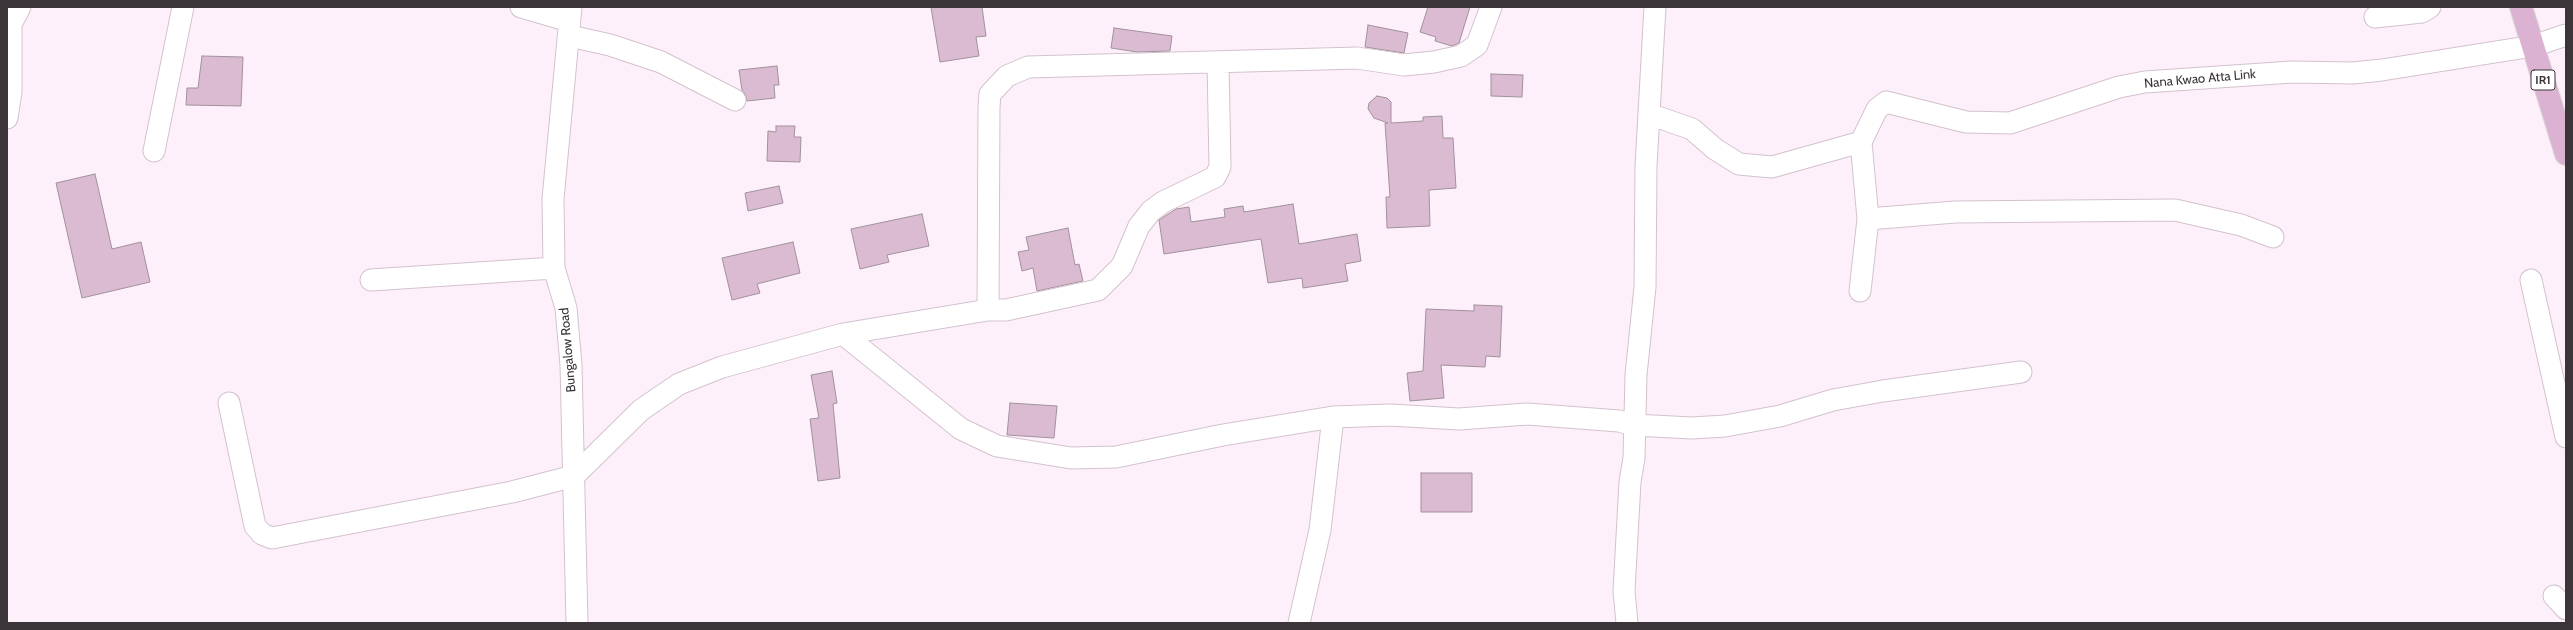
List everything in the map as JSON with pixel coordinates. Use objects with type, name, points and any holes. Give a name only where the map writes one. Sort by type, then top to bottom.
[{"type":"main road","name":"IR1","points":[[2521,7],[2566,154]]},
{"type":"street","points":[[7,118],[12,92],[11,24],[20,7]]},
{"type":"street","points":[[154,151],[183,7]]},
{"type":"street","points":[[521,7],[570,21],[610,45],[661,62],[735,100]]},
{"type":"street","points":[[988,310],[990,94],[1007,76],[1028,67],[1357,58],[1404,65],[1434,62],[1461,56],[1477,45],[1490,7]]},
{"type":"street","points":[[1627,623],[1624,591],[1630,482],[1634,458],[1636,375],[1645,287],[1649,114],[1655,7]]},
{"type":"street","points":[[2375,17],[2422,12],[2430,7]]},
{"type":"street","name":"Bungalow Road","points":[[570,21],[553,199],[554,268],[566,308],[571,366],[577,623]]},
{"type":"street","name":"Nana Kwao Atta Link","points":[[1860,142],[1877,109],[1882,104],[1892,102],[1966,122],[2010,123],[2119,88],[2146,82],[2292,72],[2375,71],[2533,46],[2566,35]]},
{"type":"street","points":[[229,403],[255,526],[262,534],[272,538],[512,492],[574,476],[641,410],[679,384],[722,367],[843,334],[988,310],[1006,310],[1098,290],[1112,278],[1122,266],[1139,226],[1151,211],[1215,177],[1220,167],[1218,62]]},
{"type":"street","points":[[1649,114],[1692,129],[1715,149],[1739,164],[1772,167],[1860,142],[1868,219],[1860,290]]},
{"type":"street","points":[[1868,219],[1955,212],[2175,210],[2241,225],[2273,237]]},
{"type":"street","points":[[371,280],[554,268]]},
{"type":"street","points":[[2531,280],[2566,437]]},
{"type":"street","points":[[843,334],[961,429],[997,446],[1071,458],[1116,457],[1223,435],[1333,417],[1390,415],[1459,419],[1528,414],[1692,428],[1725,426],[1780,416],[1833,400],[1883,391],[2021,372]]},
{"type":"street","points":[[1299,623],[1320,530],[1333,417]]},
{"type":"building","points":[[931,7],[982,7],[986,36],[976,37],[979,56],[940,62]]},
{"type":"building","points":[[1428,7],[1470,7],[1459,43],[1452,46],[1435,41],[1436,37],[1420,32]]},
{"type":"building","points":[[1368,25],[1408,33],[1404,53],[1365,47]]},
{"type":"building","points":[[1114,28],[1172,36],[1170,51],[1137,52],[1111,48]]},
{"type":"building","points":[[202,56],[243,57],[241,106],[186,105],[187,88],[198,88]]},
{"type":"building","points":[[777,66],[779,85],[774,85],[775,98],[747,101],[742,90],[739,70]]},
{"type":"building","points":[[1491,74],[1523,75],[1522,97],[1491,96]]},
{"type":"building","points":[[1377,96],[1387,98],[1391,102],[1391,123],[1423,121],[1423,117],[1442,116],[1443,138],[1453,138],[1456,188],[1429,190],[1430,226],[1387,228],[1386,197],[1390,197],[1385,123],[1388,123],[1374,118],[1368,109],[1369,103]]},
{"type":"building","points":[[776,126],[795,126],[794,137],[801,137],[800,162],[767,161],[768,131],[776,132]]},
{"type":"building","points":[[95,174],[112,249],[141,242],[150,282],[82,298],[56,183]]},
{"type":"building","points":[[779,186],[783,203],[748,211],[745,193]]},
{"type":"building","points":[[1293,204],[1299,244],[1357,234],[1361,261],[1345,264],[1348,281],[1303,288],[1302,278],[1268,283],[1261,239],[1164,254],[1159,220],[1176,209],[1189,207],[1191,222],[1225,217],[1224,209],[1243,206],[1244,212]]},
{"type":"building","points":[[922,214],[929,246],[887,255],[889,262],[860,269],[851,229]]},
{"type":"building","points":[[1068,228],[1075,265],[1079,264],[1083,281],[1037,291],[1033,268],[1022,271],[1018,252],[1029,250],[1026,237]]},
{"type":"building","points":[[793,242],[800,273],[757,284],[760,293],[732,300],[722,258]]},
{"type":"building","points":[[1474,305],[1502,306],[1500,357],[1486,356],[1485,367],[1441,365],[1444,398],[1410,401],[1407,373],[1423,371],[1426,309],[1474,311]]},
{"type":"building","points":[[832,371],[837,403],[833,404],[840,478],[818,481],[810,419],[819,418],[811,375]]},
{"type":"building","points":[[1010,403],[1057,406],[1054,438],[1007,435]]},
{"type":"building","points":[[1421,473],[1472,473],[1472,512],[1421,512]]}]
